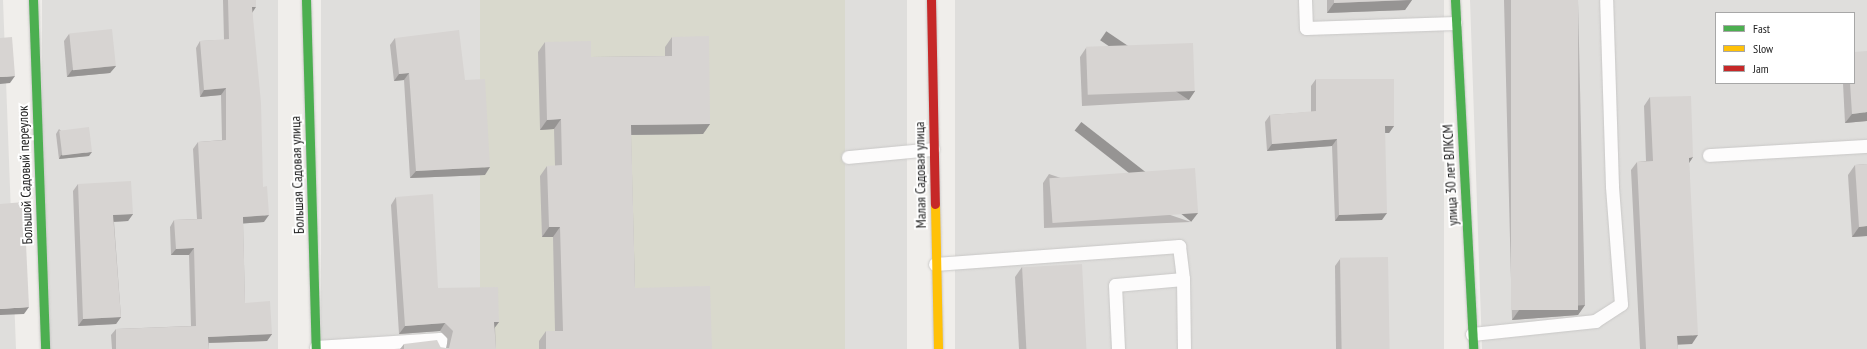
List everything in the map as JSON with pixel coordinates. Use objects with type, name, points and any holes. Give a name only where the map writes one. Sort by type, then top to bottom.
[{"type":"street","name":"Большой Садовый переулок","points":[[33,0],[45,349]]},
{"type":"street","name":"Большая Садовая улица","points":[[306,0],[316,348]]},
{"type":"street","name":"Малая Садовая улица","points":[[931,0],[935,264],[938,349]]},
{"type":"street","name":"улица 30 лет ВЛКСМ","points":[[1455,0],[1473,349]]},
{"type":"lane","points":[[1305,0],[1306,28],[1455,23]]},
{"type":"lane","points":[[1472,334],[1595,322],[1621,304],[1612,186],[1606,0]]},
{"type":"lane","points":[[1709,155],[1867,146]]},
{"type":"lane","points":[[848,157],[933,149]]},
{"type":"lane","points":[[935,264],[1179,246],[1183,279],[1184,349]]},
{"type":"lane","points":[[1118,349],[1115,285],[1183,279]]},
{"type":"lane","points":[[316,348],[440,339],[440,349]]},
{"type":"shaded area","points":[[0,0],[3,0],[16,349],[0,349]]},
{"type":"shaded area","points":[[42,0],[278,0],[278,349],[42,349]]},
{"type":"shaded area","points":[[321,0],[480,0],[480,349],[321,349]]},
{"type":"shaded area","points":[[480,0],[845,0],[845,349],[480,349]]},
{"type":"shaded area","points":[[845,0],[907,0],[907,349],[845,349]]},
{"type":"shaded area","points":[[955,0],[1444,0],[1444,349],[955,349]]},
{"type":"shaded area","points":[[1470,0],[1867,0],[1867,349],[1482,349]]},
{"type":"building","points":[[228,0],[256,0],[256,7],[252,7],[261,103],[263,187],[267,186],[269,215],[243,217],[245,303],[270,301],[272,334],[208,337],[209,349],[116,349],[116,329],[196,326],[194,248],[176,249],[174,220],[202,219],[198,142],[226,140],[226,88],[204,90],[200,41],[229,39]]},
{"type":"building","points":[[1334,0],[1406,0],[1334,3]]},
{"type":"building","points":[[1511,0],[1578,0],[1578,310],[1511,310]]},
{"type":"building","points":[[112,29],[116,66],[73,70],[69,33]]},
{"type":"building","points":[[459,30],[465,80],[485,79],[490,167],[416,171],[409,73],[399,74],[395,38]]},
{"type":"building","points":[[709,36],[710,124],[631,125],[635,288],[710,286],[712,349],[546,349],[546,331],[563,331],[560,227],[549,227],[547,166],[562,165],[561,119],[547,120],[545,42],[591,41],[591,57],[672,56],[672,37]]},
{"type":"building","points":[[12,37],[15,76],[0,77],[0,38]]},
{"type":"building","points":[[1193,43],[1195,91],[1088,95],[1086,47]]},
{"type":"building","points":[[1867,51],[1867,112],[1852,114],[1850,84],[1855,84],[1855,52]]},
{"type":"building","points":[[1316,79],[1394,79],[1394,126],[1385,126],[1387,213],[1339,215],[1337,139],[1272,144],[1270,115],[1316,111]]},
{"type":"building","points":[[1691,96],[1693,157],[1689,158],[1698,335],[1677,336],[1678,349],[1646,349],[1637,162],[1653,161],[1650,97]]},
{"type":"building","points":[[89,127],[92,152],[62,155],[59,131]]},
{"type":"building","points":[[1867,164],[1867,226],[1859,227],[1855,165]]},
{"type":"building","points":[[1195,168],[1198,213],[1052,223],[1049,178]]},
{"type":"building","points":[[131,181],[133,214],[113,215],[121,317],[83,319],[78,184]]},
{"type":"building","points":[[433,194],[438,288],[498,287],[499,322],[494,322],[496,349],[404,349],[404,344],[437,340],[441,348],[449,348],[453,331],[445,323],[405,326],[396,197]]},
{"type":"building","points":[[24,202],[29,307],[0,309],[0,204]]},
{"type":"building","points":[[1388,257],[1390,349],[1342,349],[1340,258]]},
{"type":"building","points":[[1082,264],[1086,349],[1026,349],[1022,267]]},
{"type":"traffic: fast","points":[[33,0],[45,349]]},
{"type":"traffic: fast","points":[[306,0],[316,349]]},
{"type":"traffic: fast","points":[[1455,0],[1473,349]]},
{"type":"traffic: slow","points":[[935,204],[938,349]]},
{"type":"traffic: jam","points":[[931,0],[935,204]]}]
